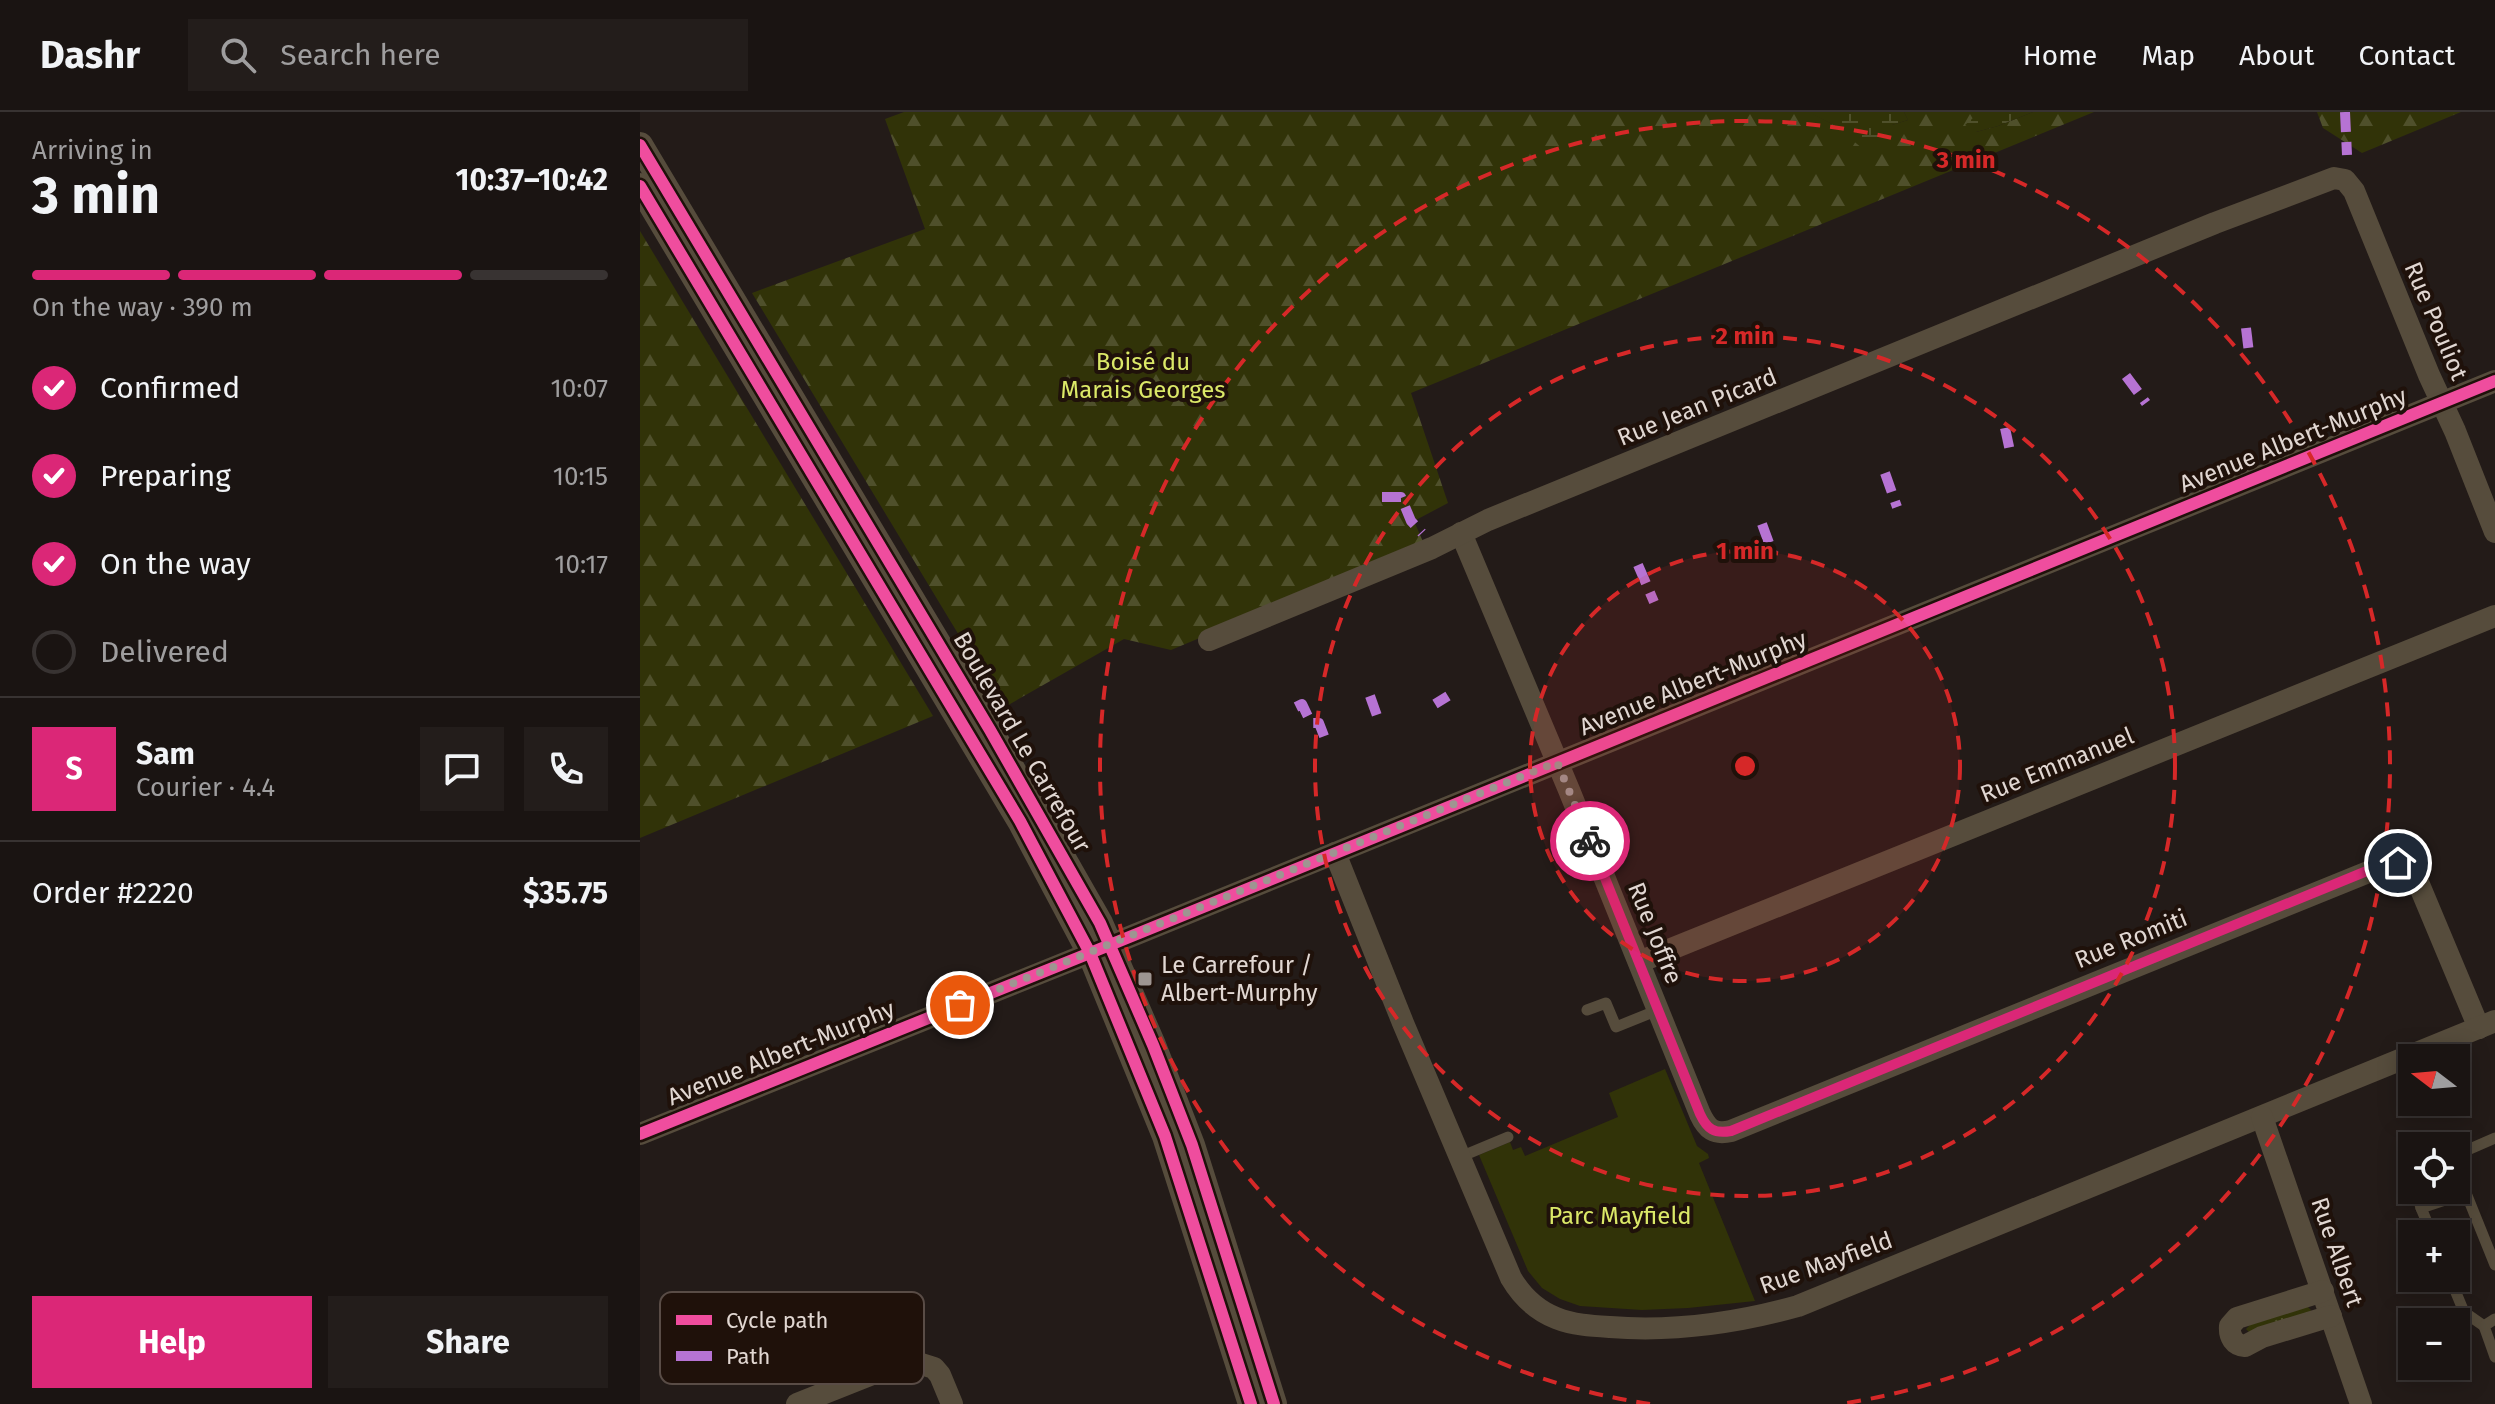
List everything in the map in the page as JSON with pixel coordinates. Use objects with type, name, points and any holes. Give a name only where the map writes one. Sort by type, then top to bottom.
[{"type":"street","name":"Boulevard Le Carrefour","points":[[640,145],[784,407],[1020,821],[1100,949],[1153,1045],[1192,1145],[1274,1404]]},
{"type":"street","name":"Rue Pouliot","points":[[2342,178],[2354,191],[2495,532]]},
{"type":"street","name":"Rue Jean Picard","points":[[1209,640],[1432,548],[1503,513],[2215,223],[2316,183],[2342,178]]},
{"type":"street","name":"Boulevard Le Carrefour","points":[[640,186],[784,407]]},
{"type":"street","name":"Avenue Albert-Murphy","points":[[640,1134],[2495,381]]},
{"type":"street","name":"Rue Joffre","points":[[1461,533],[1700,1114],[1711,1130]]},
{"type":"street","name":"Rue Emmanuel","points":[[1639,962],[2495,616]]},
{"type":"street","name":"Rue Mayfield","points":[[1335,853],[1511,1278],[1517,1289],[1534,1305],[1553,1317],[1576,1324],[1659,1329],[1691,1327],[1746,1318],[1814,1300],[2487,1025]]},
{"type":"street","name":"Rue Romiti","points":[[1711,1130],[1720,1133],[1731,1131],[2393,863],[2403,864],[2415,875],[2487,1025]]},
{"type":"street","name":"Boulevard Le Carrefour","points":[[1100,949],[1165,1136],[1251,1404]]},
{"type":"street","name":"Rue Albert","points":[[2262,1117],[2361,1404]]},
{"type":"street","points":[[2323,1291],[2237,1318],[2230,1326],[2230,1335],[2235,1343],[2245,1346],[2262,1337],[2331,1316]]},
{"type":"street","points":[[924,1365],[934,1368],[940,1375],[952,1404]]},
{"type":"street","points":[[797,1404],[847,1384]]},
{"type":"lane","points":[[1587,1010],[1606,1003],[1616,1027],[1658,1010]]},
{"type":"lane","points":[[1460,1157],[1508,1137]]},
{"type":"lane","points":[[2470,1149],[2495,1138]]},
{"type":"lane","points":[[2421,1208],[2466,1193],[2495,1265]]},
{"type":"lane","points":[[2420,1204],[2426,1220]]},
{"type":"lane","points":[[2456,1292],[2464,1312],[2484,1326],[2495,1357]]},
{"type":"lane","points":[[2484,1326],[2495,1319]]},
{"type":"green space","name":"Boisé du Marais Georges","points":[[904,112],[1812,112],[1834,125],[1892,125],[1908,120],[1904,112],[1980,112],[1976,132],[2033,112],[2094,112],[1411,393],[1448,503],[1414,521],[1424,544],[1171,650],[1124,639],[1003,708],[752,293],[925,229],[885,119]]},
{"type":"green space","points":[[1812,112],[1904,112],[1908,120],[1892,125],[1874,158],[1834,125]]},
{"type":"green space","points":[[1980,112],[2033,112],[1976,132],[1965,125]]},
{"type":"green space","points":[[2317,112],[2461,112],[2362,153],[2323,128]]},
{"type":"green space","points":[[640,231],[933,716],[640,838]]},
{"type":"green space","name":"Parc Mayfield","points":[[1665,1069],[1697,1146],[1708,1154],[1709,1158],[1699,1163],[1755,1301],[1642,1310],[1580,1306],[1560,1299],[1542,1288],[1528,1271],[1479,1155],[1510,1142],[1513,1150],[1521,1147],[1525,1156],[1618,1117],[1609,1093]]},
{"type":"green space","points":[[2307,1306],[2311,1310],[2309,1313],[2249,1332],[2246,1329],[2250,1325]]},
{"type":"marked path","points":[[2345,112],[2347,155]]},
{"type":"marked path","points":[[2246,328],[2249,353]]},
{"type":"marked path","points":[[2126,376],[2146,403]]},
{"type":"marked path","points":[[2005,428],[2011,456]]},
{"type":"marked path","points":[[1885,473],[1897,507]]},
{"type":"marked path","points":[[1382,497],[1401,497],[1411,521],[1422,533]]},
{"type":"marked path","points":[[1762,524],[1773,554]]},
{"type":"marked path","points":[[1638,565],[1654,602]]},
{"type":"marked path","points":[[1370,696],[1380,724]]},
{"type":"marked path","points":[[1435,704],[1448,696]]},
{"type":"marked path","points":[[1296,707],[1302,704],[1311,723],[1319,723],[1327,744]]},
{"type":"cycle path","points":[[640,145],[990,730],[1100,923],[1192,1145],[1274,1404]]},
{"type":"cycle path","points":[[640,186],[1020,821],[1090,953],[1165,1136],[1251,1404]]},
{"type":"cycle path","points":[[640,1134],[2495,381]]},
{"type":"way so far","points":[[960,1005],[1557,762],[1590,841]]},
{"type":"place","name":"Le Carrefour / Albert-Murphy","points":[[1145,979]]},
{"type":"route","points":[[1590,841],[1700,1114],[1711,1130],[1720,1133],[2379,866],[2398,863]]}]
